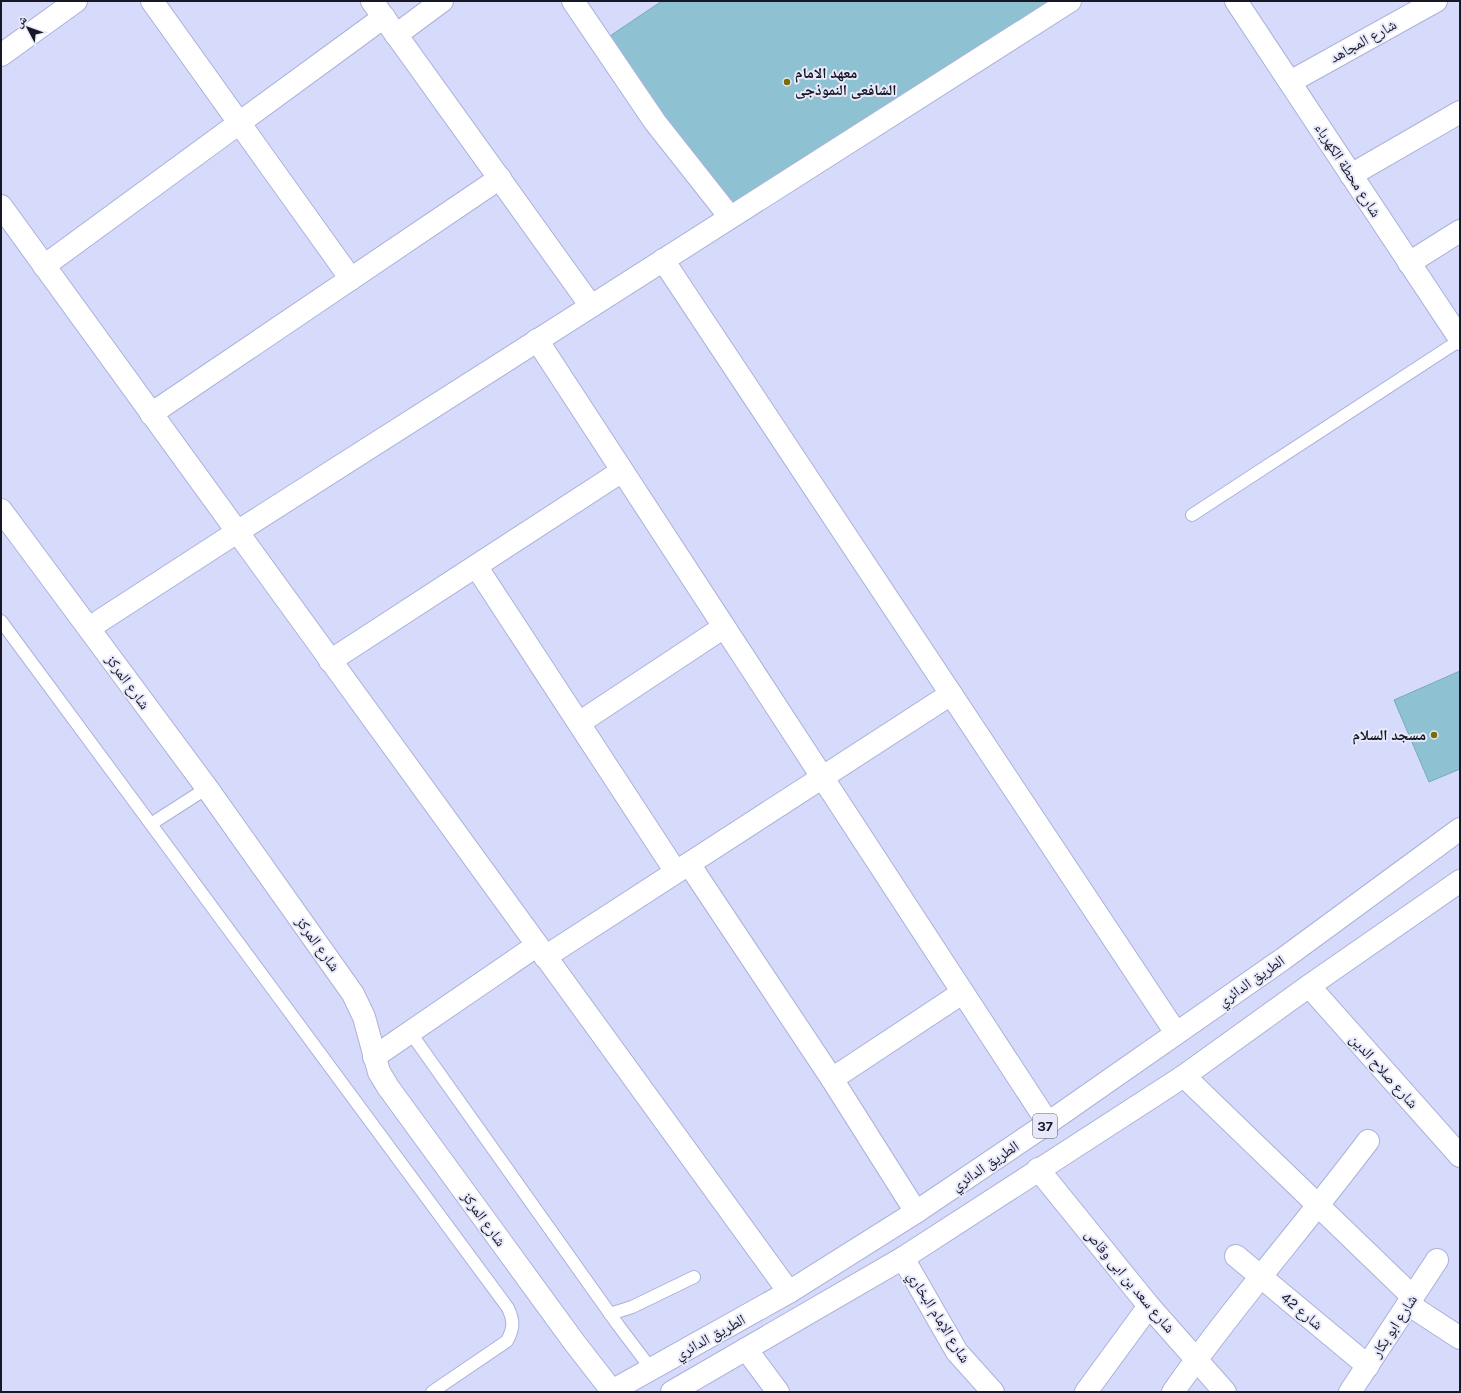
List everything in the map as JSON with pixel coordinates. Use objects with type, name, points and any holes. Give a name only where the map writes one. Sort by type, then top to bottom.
[{"type":"street","points":[[1,55],[76,1]]},
{"type":"street","points":[[152,1],[351,279]]},
{"type":"street","points":[[396,35],[442,1]]},
{"type":"street","points":[[573,1],[655,122],[730,218]]},
{"type":"street","points":[[89,628],[537,340],[1070,1]]},
{"type":"street","name":"شارع محطة الكهرباء","points":[[1236,1],[1409,263],[1458,331]]},
{"type":"street","name":"شارع المجاهد","points":[[1290,82],[1436,1]]},
{"type":"street","points":[[44,266],[239,123],[378,9],[591,306]]},
{"type":"street","points":[[1351,175],[1460,112]]},
{"type":"street","points":[[151,414],[500,178]]},
{"type":"street","points":[[1,206],[788,1292]]},
{"type":"street","points":[[1409,263],[1460,231]]},
{"type":"street","points":[[663,260],[1176,1033]]},
{"type":"street","points":[[537,340],[1048,1123]]},
{"type":"street","points":[[330,661],[622,471]]},
{"type":"street","name":"شارع المركز","points":[[1,510],[207,788],[353,994],[364,1017],[379,1072],[388,1087],[611,1391]]},
{"type":"street","points":[[476,566],[579,723],[832,1079],[916,1212]]},
{"type":"street","points":[[579,723],[724,627]]},
{"type":"street","points":[[374,1057],[410,1032],[540,951],[682,868],[951,694]]},
{"type":"street","name":"الطريق الدائري","points":[[611,1391],[652,1370],[788,1292],[916,1212],[1048,1123],[1283,960],[1460,829]]},
{"type":"street","name":"الطريق الدائري","points":[[672,1392],[903,1258],[1038,1169],[1184,1076],[1309,986],[1460,881]]},
{"type":"street","name":"شارع صلاح الدين","points":[[1309,986],[1460,1156]]},
{"type":"street","points":[[832,1079],[962,993]]},
{"type":"street","points":[[1184,1076],[1411,1300],[1460,1338]]},
{"type":"street","points":[[1173,1392],[1196,1358],[1318,1207],[1368,1141]]},
{"type":"street","name":"شارع سعد بن ابى وقاص","points":[[1038,1169],[1149,1306],[1226,1392]]},
{"type":"street","name":"شارع 42","points":[[1236,1256],[1368,1366]]},
{"type":"street","name":"شارع الإمام البخاري","points":[[903,1258],[957,1352],[993,1392]]},
{"type":"street","name":"شارع ابو بكار","points":[[1350,1392],[1437,1260]]},
{"type":"street","points":[[1086,1392],[1149,1306]]},
{"type":"street","points":[[746,1349],[778,1392]]},
{"type":"lane","points":[[1192,515],[1458,331]]},
{"type":"lane","points":[[1,621],[508,1308],[513,1319],[513,1330],[507,1340],[432,1392]]},
{"type":"lane","points":[[151,824],[207,788]]},
{"type":"lane","points":[[410,1032],[610,1314],[652,1370]]},
{"type":"lane","points":[[610,1314],[632,1307],[694,1277]]},
{"type":"building","name":"معهد الامام الشافعى النموذجى","points":[[662,1],[1066,1],[727,230],[601,42]]},
{"type":"building","name":"مسجد السلام","points":[[1460,671],[1460,769],[1429,782],[1394,700]]},
{"type":"place","name":"معهد الامام الشافعى النموذجى","points":[[787,82]]},
{"type":"place","name":"مسجد السلام","points":[[1434,735]]}]
